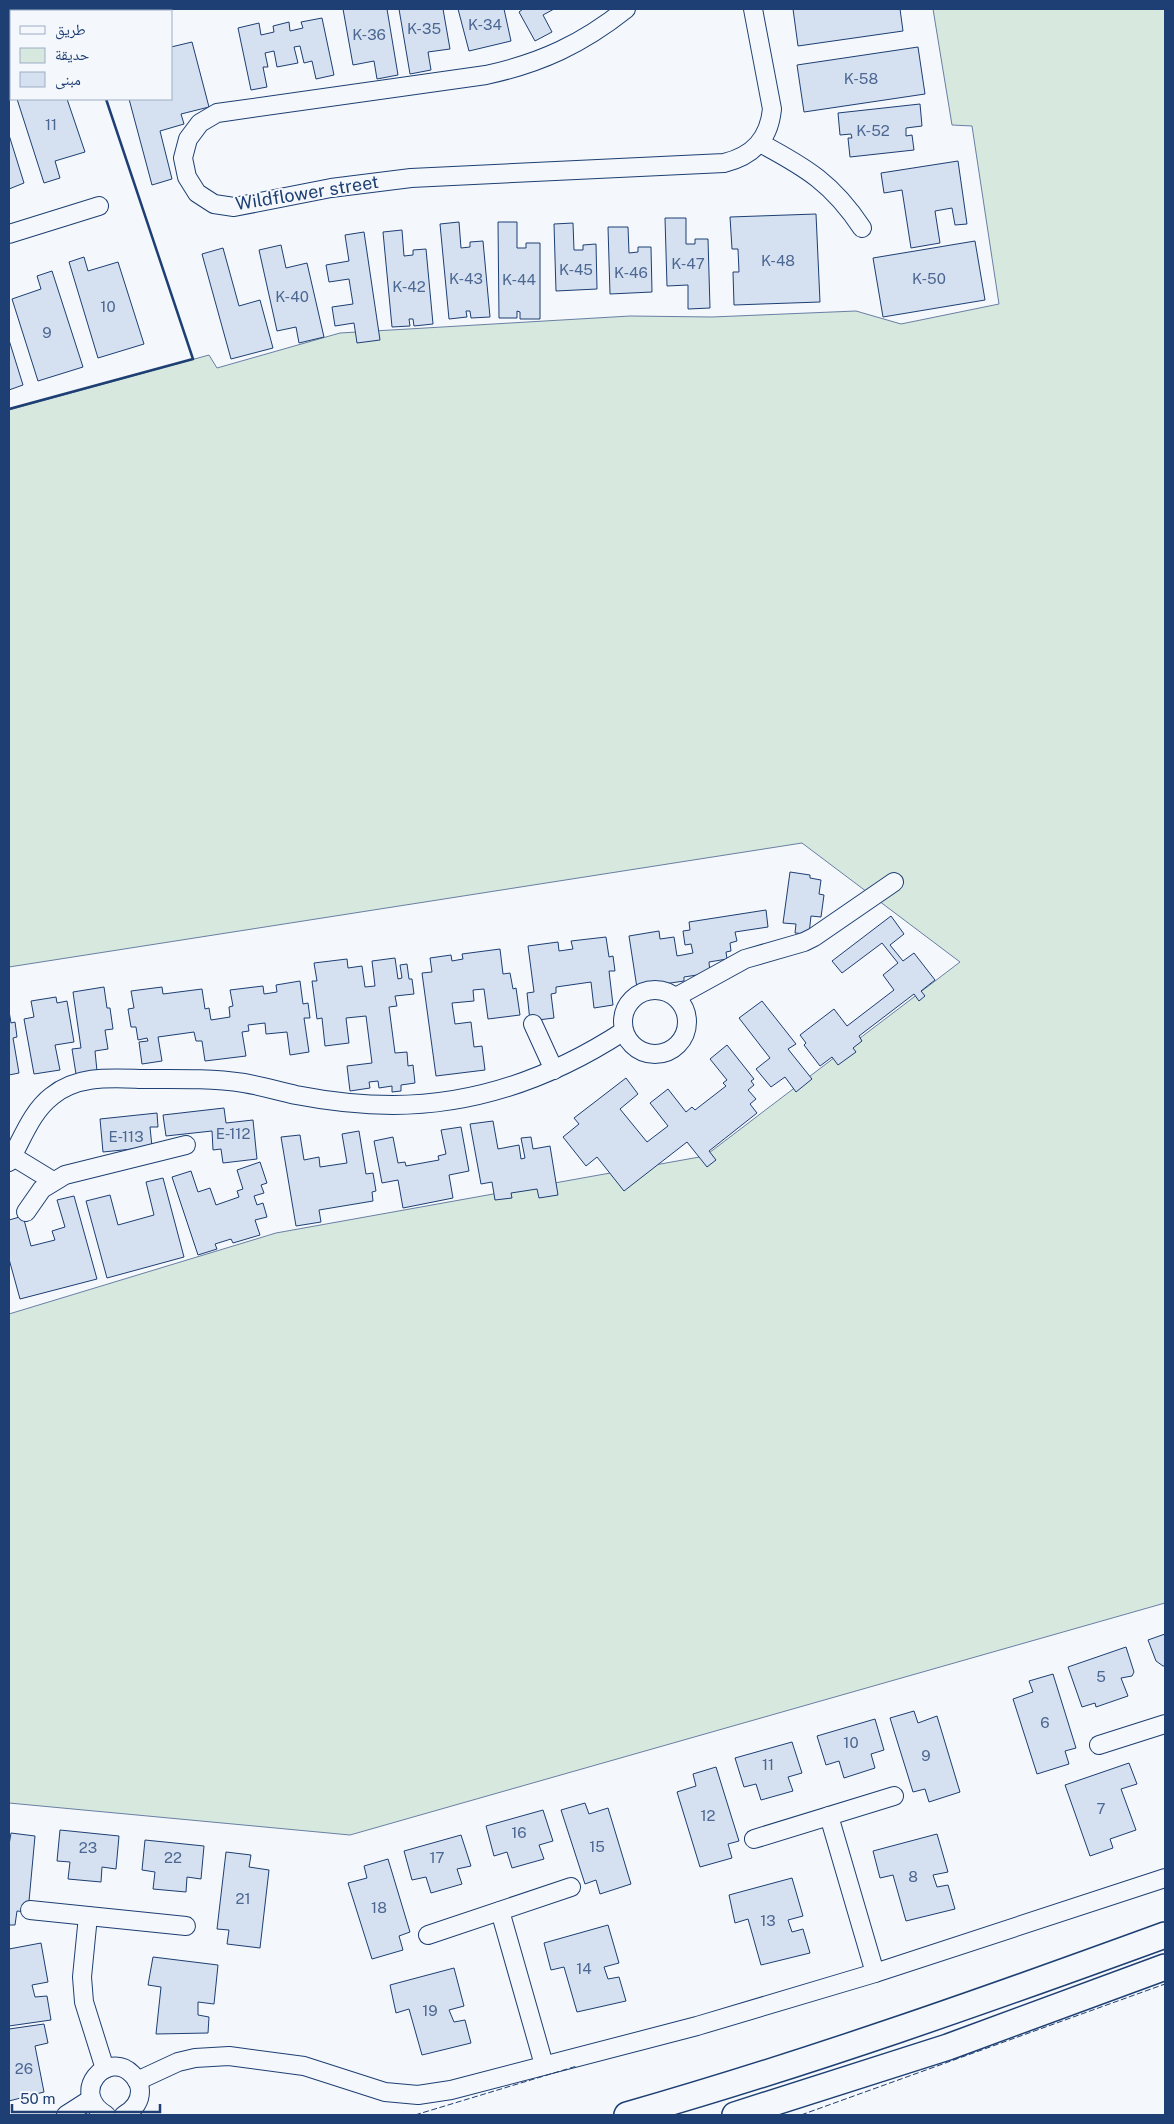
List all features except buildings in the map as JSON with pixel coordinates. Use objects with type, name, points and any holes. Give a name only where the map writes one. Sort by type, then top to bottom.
[{"type":"street","name":"Wildflower street","points":[[626,9],[602,28],[575,45],[517,69],[486,76],[217,113],[200,123],[188,139],[184,158],[187,177],[197,193],[214,204],[234,207],[331,188],[410,178],[724,163],[738,160],[760,144],[771,121],[772,109],[753,9]]},
{"type":"street","points":[[760,144],[797,163],[827,185],[840,198],[862,228]]},
{"type":"street","points":[[9,234],[99,206]]},
{"type":"street","points":[[676,997],[745,959],[804,942],[814,937],[894,882]]},
{"type":"street","points":[[647,991],[667,992],[676,997],[683,1006],[687,1016],[684,1038],[673,1049],[657,1055],[646,1054],[636,1049],[628,1041],[622,1021],[624,1011],[629,1002],[637,995],[647,991]]},
{"type":"street","points":[[533,1024],[554,1070]]},
{"type":"street","points":[[53,1181],[10,1159],[32,1118],[41,1106],[52,1095],[65,1087],[80,1082],[94,1079],[227,1081],[297,1095],[362,1104],[394,1105],[452,1100],[492,1092],[554,1070],[590,1053],[624,1031]]},
{"type":"street","points":[[26,1212],[42,1189],[66,1175],[186,1146]]},
{"type":"street","points":[[1099,1745],[1165,1724]]},
{"type":"street","points":[[754,1839],[894,1796]]},
{"type":"street","points":[[829,1816],[875,1973]]},
{"type":"street","points":[[137,2081],[178,2062],[212,2056],[229,2056],[304,2066],[338,2075],[369,2088],[402,2095],[418,2095],[451,2090],[697,2026],[875,1973],[1165,1878]]},
{"type":"street","points":[[428,1935],[571,1888]]},
{"type":"street","points":[[30,1910],[186,1926]]},
{"type":"street","points":[[500,1911],[544,2065]]},
{"type":"street","points":[[88,1916],[82,1977],[84,2002],[105,2069]]},
{"type":"street","points":[[628,2115],[771,2072],[928,2020],[1165,1935]]},
{"type":"street","points":[[735,2115],[948,2047],[1165,1967]]},
{"type":"street","points":[[66,2115],[99,2110],[90,2092],[94,2078],[105,2069],[120,2067],[127,2070],[137,2081],[140,2087],[142,2107],[136,2106],[124,2115]]},
{"type":"green space","points":[[9,9],[114,9],[10,10],[9,44]]},
{"type":"green space","points":[[933,9],[1165,9],[1165,1603],[350,1835],[9,1803],[9,1314],[276,1233],[705,1156],[960,962],[802,843],[9,967],[9,410],[209,355],[217,368],[340,333],[630,316],[712,317],[856,311],[901,324],[999,304],[972,126],[952,125]]},
{"type":"fence","points":[[801,2115],[1165,1984]]},
{"type":"fence","points":[[415,2115],[577,2066]]},
{"type":"wall","points":[[9,409],[193,359],[106,100]]}]
